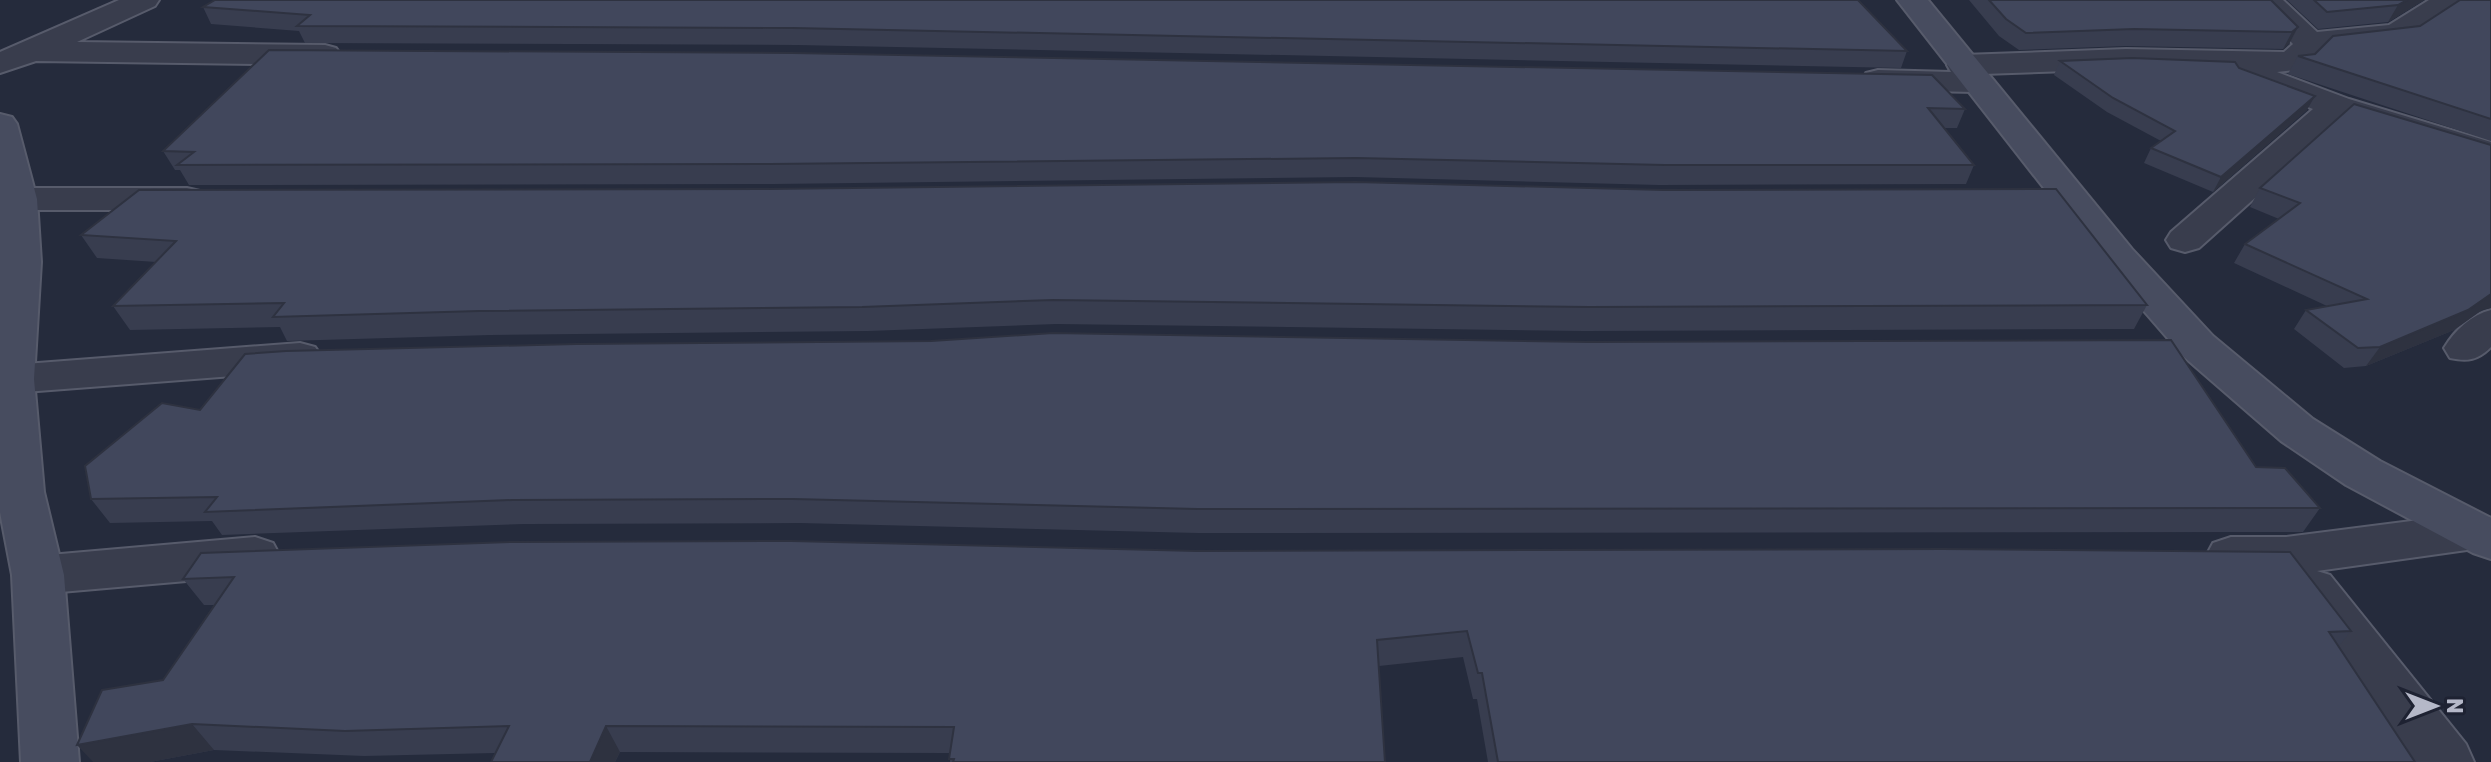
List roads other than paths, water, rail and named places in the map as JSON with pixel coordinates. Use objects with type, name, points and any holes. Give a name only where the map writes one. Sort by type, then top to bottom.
[{"type":"street","points":[[0,63],[144,0]]},
{"type":"street","points":[[1912,0],[2118,257],[2198,346],[2297,430],[2363,473],[2482,536]]},
{"type":"street","points":[[2265,0],[2310,42],[2397,34],[2449,0]]},
{"type":"street","points":[[1853,79],[1969,73],[2126,59],[2292,62],[2305,52],[2310,42]]},
{"type":"street","points":[[32,51],[354,56]]},
{"type":"street","points":[[2220,63],[2337,106],[2491,153]]},
{"type":"street","points":[[2185,240],[2337,106]]},
{"type":"street","points":[[0,124],[18,199],[21,262],[12,379],[20,492],[13,517],[38,575],[50,762]]},
{"type":"street","points":[[2026,198],[2072,198]]},
{"type":"street","points":[[18,199],[225,199]]},
{"type":"street","points":[[2152,347],[2198,346]]},
{"type":"street","points":[[12,379],[332,356]]},
{"type":"street","points":[[2188,556],[2286,556],[2482,536]]},
{"type":"street","points":[[38,575],[293,554]]},
{"type":"street","points":[[2286,556],[2445,762]]}]
